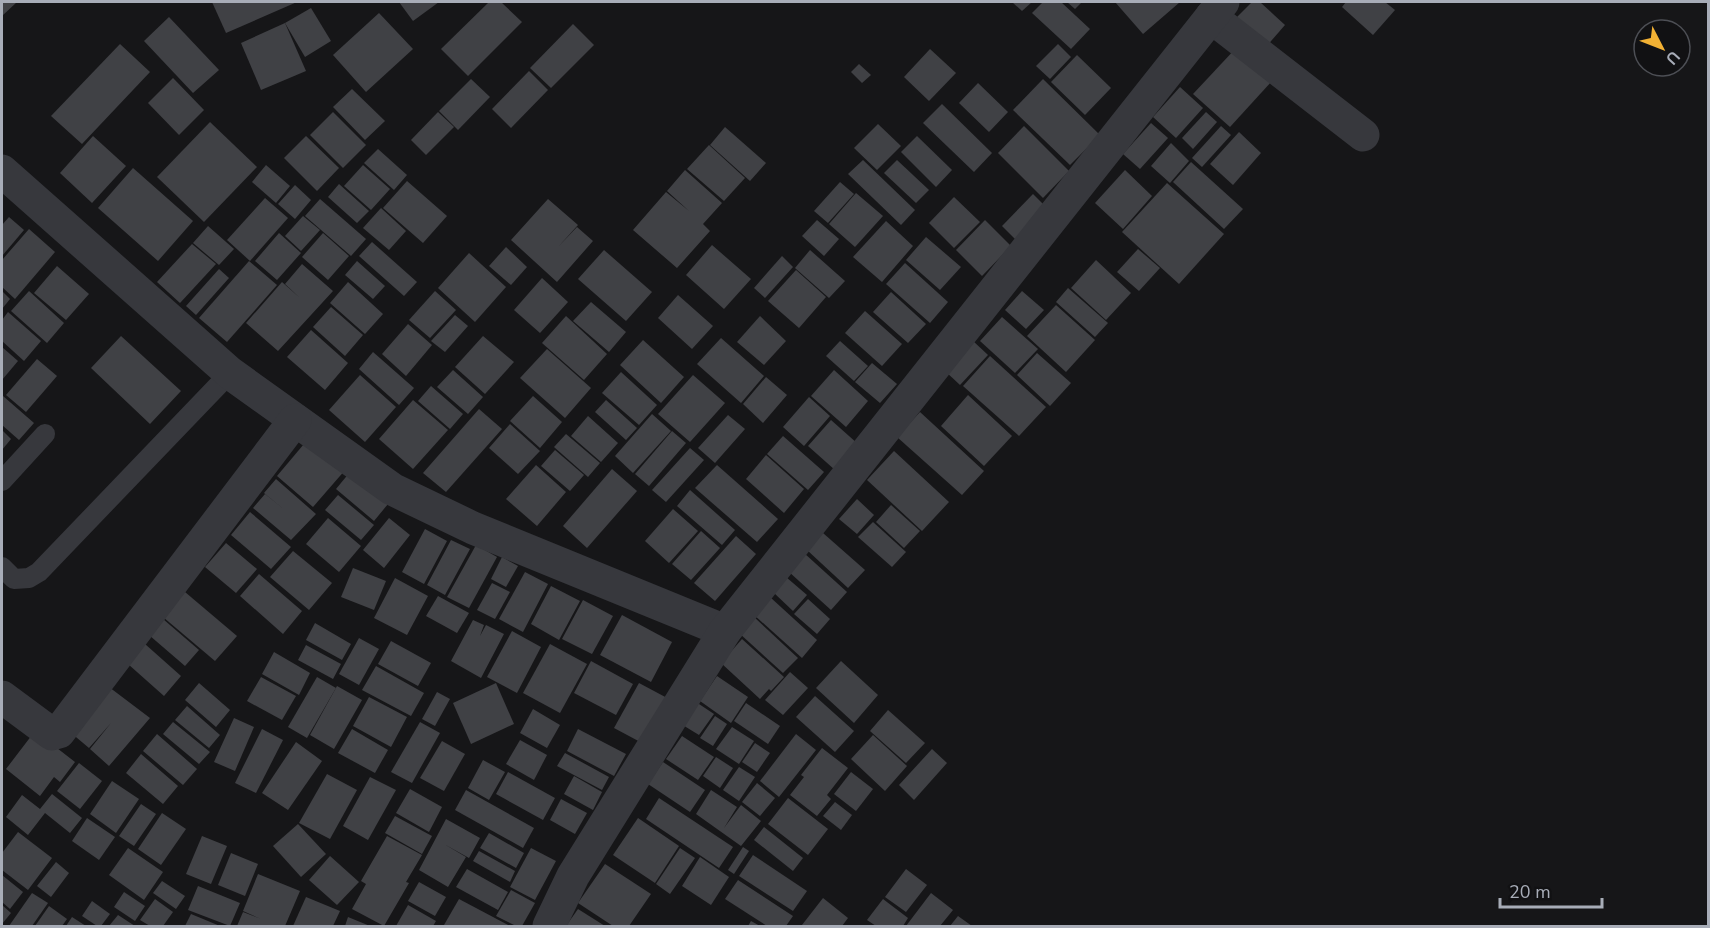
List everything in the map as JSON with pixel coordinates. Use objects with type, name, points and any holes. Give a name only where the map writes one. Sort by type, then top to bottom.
[{"type":"street","points":[[549,927],[573,876],[724,630],[1217,9],[1363,135]]},
{"type":"street","points":[[2,171],[230,373],[392,489],[484,532],[724,630]]},
{"type":"street","points":[[2,697],[52,734],[59,732],[296,420]]},
{"type":"lane","points":[[2,567],[14,579],[29,578],[39,572],[230,373]]},
{"type":"lane","points":[[2,481],[45,434]]},
{"type":"building","points":[[2,2],[17,2],[2,16]]},
{"type":"building","points":[[212,2],[297,2],[226,33]]},
{"type":"building","points":[[399,2],[439,2],[413,21]]},
{"type":"building","points":[[489,2],[501,2],[522,22],[468,76],[441,49]]},
{"type":"building","points":[[1012,2],[1032,2],[1022,11]]},
{"type":"building","points":[[1043,2],[1061,2],[1090,29],[1071,49],[1032,13]]},
{"type":"building","points":[[1067,2],[1082,2],[1075,9]]},
{"type":"building","points":[[1115,2],[1180,2],[1143,34]]},
{"type":"building","points":[[1252,2],[1260,2],[1285,25],[1265,48],[1234,20]]},
{"type":"building","points":[[1346,2],[1385,2],[1395,10],[1373,35],[1342,7]]},
{"type":"building","points":[[311,8],[331,41],[305,57],[285,23]]},
{"type":"building","points":[[379,13],[413,49],[366,92],[333,55]]},
{"type":"building","points":[[169,17],[219,70],[193,93],[144,41]]},
{"type":"building","points":[[285,23],[306,71],[261,90],[241,43]]},
{"type":"building","points":[[573,24],[594,45],[551,88],[530,68]]},
{"type":"building","points":[[120,44],[150,72],[82,144],[51,116]]},
{"type":"building","points":[[1058,44],[1071,57],[1050,79],[1036,66]]},
{"type":"building","points":[[1237,47],[1273,80],[1230,127],[1193,94]]},
{"type":"building","points":[[930,49],[956,73],[929,101],[904,77]]},
{"type":"building","points":[[1077,55],[1111,88],[1085,115],[1051,82]]},
{"type":"building","points":[[859,64],[871,75],[862,83],[851,72]]},
{"type":"building","points":[[529,71],[548,90],[511,128],[492,109]]},
{"type":"building","points":[[173,78],[204,110],[179,135],[148,103]]},
{"type":"building","points":[[471,79],[490,97],[458,130],[439,111]]},
{"type":"building","points":[[1043,79],[1100,135],[1070,165],[1013,110]]},
{"type":"building","points":[[978,83],[1008,112],[989,132],[959,103]]},
{"type":"building","points":[[1180,87],[1203,108],[1176,138],[1153,117]]},
{"type":"building","points":[[352,89],[385,121],[365,140],[333,107]]},
{"type":"building","points":[[942,104],[992,153],[974,172],[923,123]]},
{"type":"building","points":[[333,112],[366,145],[343,168],[310,135]]},
{"type":"building","points":[[438,112],[454,127],[426,155],[411,140]]},
{"type":"building","points":[[1206,112],[1217,122],[1193,149],[1182,138]]},
{"type":"building","points":[[210,122],[257,167],[204,222],[157,177]]},
{"type":"building","points":[[1151,123],[1168,138],[1140,169],[1123,154]]},
{"type":"building","points":[[878,124],[901,146],[877,170],[854,148]]},
{"type":"building","points":[[1024,126],[1069,171],[1043,198],[998,153]]},
{"type":"building","points":[[1221,126],[1231,135],[1202,167],[1192,158]]},
{"type":"building","points":[[725,127],[766,163],[750,181],[710,145]]},
{"type":"building","points":[[1239,132],[1261,153],[1233,185],[1210,164]]},
{"type":"building","points":[[93,136],[126,166],[92,203],[60,173]]},
{"type":"building","points":[[306,136],[339,168],[317,191],[284,158]]},
{"type":"building","points":[[917,136],[952,170],[936,187],[901,152]]},
{"type":"building","points":[[1171,143],[1189,161],[1170,183],[1151,166]]},
{"type":"building","points":[[709,145],[745,178],[724,201],[687,169]]},
{"type":"building","points":[[378,149],[407,175],[394,190],[364,163]]},
{"type":"building","points":[[863,160],[915,210],[901,225],[848,174]]},
{"type":"building","points":[[897,160],[929,190],[916,203],[884,173]]},
{"type":"building","points":[[1191,162],[1243,209],[1224,229],[1173,182]]},
{"type":"building","points":[[266,165],[290,186],[276,203],[252,182]]},
{"type":"building","points":[[363,165],[390,189],[371,210],[344,186]]},
{"type":"building","points":[[133,168],[193,221],[158,261],[98,208]]},
{"type":"building","points":[[685,170],[722,203],[703,224],[710,231],[677,268],[633,230],[666,192],[689,211],[667,191]]},
{"type":"building","points":[[1125,170],[1152,196],[1123,229],[1095,203]]},
{"type":"building","points":[[407,181],[447,216],[423,243],[383,208]]},
{"type":"building","points":[[840,182],[854,194],[828,223],[814,211]]},
{"type":"building","points":[[1167,183],[1224,234],[1179,284],[1122,232]]},
{"type":"building","points":[[339,184],[369,211],[357,223],[328,197]]},
{"type":"building","points":[[295,185],[311,200],[295,219],[278,204]]},
{"type":"building","points":[[856,193],[883,216],[855,247],[829,224]]},
{"type":"building","points":[[1033,194],[1046,207],[1015,239],[1002,226]]},
{"type":"building","points":[[954,197],[980,222],[954,248],[929,223]]},
{"type":"building","points":[[265,198],[288,218],[250,261],[227,240]]},
{"type":"building","points":[[320,199],[366,239],[351,256],[305,216]]},
{"type":"building","points":[[548,199],[578,225],[558,247],[577,227],[593,241],[557,282],[511,240]]},
{"type":"building","points":[[381,208],[406,231],[389,250],[363,228]]},
{"type":"building","points":[[303,216],[320,230],[301,251],[285,236]]},
{"type":"building","points":[[9,217],[24,230],[2,256],[2,225]]},
{"type":"building","points":[[817,220],[839,239],[824,256],[802,236]]},
{"type":"building","points":[[985,220],[1011,246],[982,276],[956,250]]},
{"type":"building","points":[[886,221],[913,246],[882,282],[853,257]]},
{"type":"building","points":[[208,226],[234,249],[219,265],[193,243]]},
{"type":"building","points":[[29,229],[55,252],[15,299],[2,287],[2,260]]},
{"type":"building","points":[[279,233],[301,253],[277,280],[255,261]]},
{"type":"building","points":[[323,233],[349,256],[328,280],[302,257]]},
{"type":"building","points":[[926,237],[961,267],[940,290],[906,260]]},
{"type":"building","points":[[372,242],[417,282],[404,296],[359,256]]},
{"type":"building","points":[[192,244],[216,264],[180,303],[157,282]]},
{"type":"building","points":[[712,245],[751,279],[724,309],[686,275]]},
{"type":"building","points":[[506,247],[527,267],[511,285],[489,266]]},
{"type":"building","points":[[1138,249],[1160,268],[1139,291],[1117,272]]},
{"type":"building","points":[[604,250],[652,292],[626,321],[578,279]]},
{"type":"building","points":[[810,250],[845,281],[829,298],[795,268]]},
{"type":"building","points":[[469,253],[506,287],[475,322],[438,288]]},
{"type":"building","points":[[782,256],[793,267],[765,298],[754,288]]},
{"type":"building","points":[[1096,260],[1131,293],[1106,320],[1071,288]]},
{"type":"building","points":[[249,261],[277,285],[227,342],[199,318]]},
{"type":"building","points":[[357,261],[385,286],[373,299],[345,275]]},
{"type":"building","points":[[905,263],[948,302],[930,323],[886,284]]},
{"type":"building","points":[[302,264],[333,291],[278,351],[246,323],[282,282],[300,298],[285,284]]},
{"type":"building","points":[[57,266],[89,294],[66,320],[34,293]]},
{"type":"building","points":[[219,269],[229,278],[196,315],[186,306]]},
{"type":"building","points":[[796,270],[826,297],[799,328],[768,301]]},
{"type":"building","points":[[542,278],[568,302],[540,333],[514,310]]},
{"type":"building","points":[[348,282],[383,314],[365,334],[330,303]]},
{"type":"building","points":[[1068,288],[1108,323],[1095,337],[1056,302]]},
{"type":"building","points":[[2,291],[10,299],[2,309]]},
{"type":"building","points":[[29,291],[64,323],[47,343],[11,311]]},
{"type":"building","points":[[435,291],[456,310],[430,338],[409,320]]},
{"type":"building","points":[[1022,291],[1044,310],[1026,329],[1005,310]]},
{"type":"building","points":[[891,292],[926,324],[908,343],[873,312]]},
{"type":"building","points":[[678,295],[713,326],[692,349],[658,318]]},
{"type":"building","points":[[591,302],[626,332],[609,352],[573,321]]},
{"type":"building","points":[[1056,305],[1095,340],[1066,372],[1027,336]]},
{"type":"building","points":[[331,307],[363,335],[345,356],[313,327]]},
{"type":"building","points":[[865,311],[902,344],[882,366],[845,333]]},
{"type":"building","points":[[8,312],[41,341],[24,361],[2,341],[2,320]]},
{"type":"building","points":[[455,315],[468,326],[445,352],[431,341]]},
{"type":"building","points":[[566,316],[607,354],[584,380],[542,343]]},
{"type":"building","points":[[760,316],[786,341],[764,365],[737,342]]},
{"type":"building","points":[[1002,317],[1038,349],[1015,373],[980,341]]},
{"type":"building","points":[[408,324],[432,345],[406,376],[382,354]]},
{"type":"building","points":[[311,330],[348,363],[325,390],[287,357]]},
{"type":"building","points":[[121,336],[181,391],[150,424],[91,368]]},
{"type":"building","points":[[483,336],[514,362],[485,394],[455,367]]},
{"type":"building","points":[[721,338],[764,376],[741,403],[697,364]]},
{"type":"building","points":[[643,340],[684,377],[661,403],[620,365]]},
{"type":"building","points":[[972,340],[988,355],[960,385],[944,370]]},
{"type":"building","points":[[840,341],[868,366],[854,381],[826,356]]},
{"type":"building","points":[[2,347],[18,361],[2,380]]},
{"type":"building","points":[[547,349],[591,388],[565,418],[520,378]]},
{"type":"building","points":[[373,352],[414,388],[399,405],[359,369]]},
{"type":"building","points":[[1037,353],[1071,383],[1050,406],[1017,375]]},
{"type":"building","points":[[990,356],[1046,407],[1019,436],[963,386]]},
{"type":"building","points":[[37,359],[57,376],[26,412],[6,395]]},
{"type":"building","points":[[872,363],[897,384],[880,403],[855,382]]},
{"type":"building","points":[[453,370],[483,397],[468,414],[437,387]]},
{"type":"building","points":[[834,370],[868,401],[846,427],[811,396]]},
{"type":"building","points":[[621,372],[657,405],[639,425],[602,393]]},
{"type":"building","points":[[360,375],[396,407],[365,442],[329,410]]},
{"type":"building","points":[[693,375],[725,403],[690,442],[658,414]]},
{"type":"building","points":[[766,377],[787,395],[763,423],[743,404]]},
{"type":"building","points":[[431,386],[463,414],[450,429],[418,401]]},
{"type":"building","points":[[968,395],[1012,436],[984,466],[941,426]]},
{"type":"building","points":[[3,396],[34,423],[19,440],[2,425]]},
{"type":"building","points":[[533,396],[562,422],[540,448],[510,421]]},
{"type":"building","points":[[809,397],[830,416],[804,446],[783,427]]},
{"type":"building","points":[[413,400],[448,430],[413,469],[379,439]]},
{"type":"building","points":[[606,400],[637,428],[626,440],[595,412]]},
{"type":"building","points":[[479,409],[502,429],[446,492],[423,473]]},
{"type":"building","points":[[920,412],[984,471],[962,495],[897,437]]},
{"type":"building","points":[[652,414],[671,431],[633,473],[615,456]]},
{"type":"building","points":[[728,415],[745,429],[715,463],[698,448]]},
{"type":"building","points":[[588,416],[618,443],[601,462],[571,436]]},
{"type":"building","points":[[831,420],[858,444],[835,470],[808,446]]},
{"type":"building","points":[[510,424],[540,451],[518,474],[489,448]]},
{"type":"building","points":[[2,430],[11,439],[2,450]]},
{"type":"building","points":[[672,431],[686,443],[649,486],[635,474]]},
{"type":"building","points":[[566,434],[600,463],[588,477],[554,447]]},
{"type":"building","points":[[783,436],[824,472],[808,490],[767,454]]},
{"type":"building","points":[[309,438],[346,469],[313,507],[277,476]]},
{"type":"building","points":[[690,448],[704,460],[666,502],[652,490]]},
{"type":"building","points":[[555,450],[584,475],[570,491],[541,466]]},
{"type":"building","points":[[894,451],[949,502],[922,531],[867,480]]},
{"type":"building","points":[[766,455],[804,489],[784,513],[746,479]]},
{"type":"building","points":[[536,465],[566,492],[537,526],[506,499]]},
{"type":"building","points":[[717,465],[778,519],[757,542],[695,488]]},
{"type":"building","points":[[612,469],[637,491],[587,548],[563,526]]},
{"type":"building","points":[[350,472],[388,504],[374,521],[336,489]]},
{"type":"building","points":[[276,479],[316,514],[291,540],[253,508],[265,494],[286,511],[264,493]]},
{"type":"building","points":[[690,490],[735,530],[722,545],[677,506]]},
{"type":"building","points":[[338,495],[374,525],[361,540],[325,510]]},
{"type":"building","points":[[857,499],[874,515],[857,534],[839,519]]},
{"type":"building","points":[[891,505],[920,531],[904,548],[876,522]]},
{"type":"building","points":[[673,509],[698,531],[669,563],[645,541]]},
{"type":"building","points":[[250,512],[291,547],[271,569],[231,535]]},
{"type":"building","points":[[328,518],[361,546],[339,572],[306,544]]},
{"type":"building","points":[[389,518],[410,535],[384,568],[363,550]]},
{"type":"building","points":[[873,522],[906,552],[892,567],[858,537]]},
{"type":"building","points":[[425,529],[447,541],[424,584],[402,572]]},
{"type":"building","points":[[701,531],[720,548],[691,580],[672,564]]},
{"type":"building","points":[[823,533],[865,570],[848,588],[807,550]]},
{"type":"building","points":[[736,536],[756,554],[715,601],[694,583]]},
{"type":"building","points":[[451,540],[470,549],[445,595],[427,585]]},
{"type":"building","points":[[226,543],[257,569],[236,593],[205,567]]},
{"type":"building","points":[[476,545],[497,557],[469,608],[447,597]]},
{"type":"building","points":[[293,551],[332,583],[309,610],[270,577]]},
{"type":"building","points":[[804,553],[847,592],[831,610],[788,571]]},
{"type":"building","points":[[502,557],[518,566],[506,587],[491,579]]},
{"type":"building","points":[[353,568],[386,581],[374,610],[341,597]]},
{"type":"building","points":[[525,572],[548,584],[523,632],[499,619]]},
{"type":"building","points":[[259,574],[302,611],[283,634],[240,596]]},
{"type":"building","points":[[786,577],[807,595],[793,611],[773,592]]},
{"type":"building","points":[[395,578],[428,596],[407,635],[374,618]]},
{"type":"building","points":[[492,583],[510,592],[495,619],[477,610]]},
{"type":"building","points":[[551,586],[580,601],[559,640],[531,624]]},
{"type":"building","points":[[185,592],[237,636],[215,661],[163,617]]},
{"type":"building","points":[[438,596],[469,613],[457,633],[426,616]]},
{"type":"building","points":[[770,597],[817,640],[802,658],[753,614]]},
{"type":"building","points":[[808,599],[830,619],[817,634],[794,614]]},
{"type":"building","points":[[583,600],[613,616],[592,654],[562,639]]},
{"type":"building","points":[[622,615],[672,642],[651,682],[600,655]]},
{"type":"building","points":[[754,617],[798,658],[783,673],[739,633]]},
{"type":"building","points":[[163,619],[199,650],[185,666],[149,635]]},
{"type":"building","points":[[473,620],[484,625],[480,636],[486,625],[504,634],[481,678],[451,661]]},
{"type":"building","points":[[315,623],[351,644],[342,660],[306,640]]},
{"type":"building","points":[[512,631],[541,647],[517,693],[487,677]]},
{"type":"building","points":[[359,638],[379,649],[359,685],[339,674]]},
{"type":"building","points":[[742,639],[784,677],[760,699],[721,663]]},
{"type":"building","points":[[391,641],[431,663],[418,686],[378,664]]},
{"type":"building","points":[[145,644],[181,676],[164,696],[128,664]]},
{"type":"building","points":[[550,644],[587,664],[560,713],[523,693]]},
{"type":"building","points":[[306,645],[341,664],[333,679],[298,660]]},
{"type":"building","points":[[274,652],[310,673],[299,695],[262,674]]},
{"type":"building","points":[[591,661],[633,684],[616,715],[574,693]]},
{"type":"building","points":[[841,661],[878,695],[854,723],[816,688]]},
{"type":"building","points":[[376,666],[424,693],[411,716],[362,690]]},
{"type":"building","points":[[790,672],[808,688],[783,715],[765,700]]},
{"type":"building","points":[[717,676],[748,697],[731,723],[700,701]]},
{"type":"building","points":[[261,677],[296,696],[282,720],[247,701]]},
{"type":"building","points":[[317,677],[336,688],[307,738],[288,727]]},
{"type":"building","points":[[199,683],[230,710],[216,727],[185,700]]},
{"type":"building","points":[[496,683],[514,724],[471,744],[453,703]]},
{"type":"building","points":[[639,683],[669,699],[644,744],[614,728]]},
{"type":"building","points":[[337,686],[362,700],[334,749],[310,735]]},
{"type":"building","points":[[109,687],[150,718],[109,766],[90,749],[111,723],[89,748],[70,732]]},
{"type":"building","points":[[437,692],[450,699],[435,726],[422,719]]},
{"type":"building","points":[[815,696],[854,731],[835,752],[796,717]]},
{"type":"building","points":[[369,697],[407,717],[391,747],[353,726]]},
{"type":"building","points":[[696,702],[714,714],[699,735],[681,724]]},
{"type":"building","points":[[746,703],[780,726],[768,744],[734,721]]},
{"type":"building","points":[[187,706],[220,735],[209,748],[175,720]]},
{"type":"building","points":[[533,709],[560,725],[547,748],[520,733]]},
{"type":"building","points":[[888,710],[925,743],[906,763],[870,731]]},
{"type":"building","points":[[715,716],[727,724],[713,746],[700,738]]},
{"type":"building","points":[[234,718],[254,727],[235,771],[214,762]]},
{"type":"building","points":[[173,722],[210,752],[199,764],[163,734]]},
{"type":"building","points":[[420,722],[440,733],[412,783],[391,772]]},
{"type":"building","points":[[732,727],[754,741],[739,764],[716,749]]},
{"type":"building","points":[[262,729],[283,740],[256,793],[235,783]]},
{"type":"building","points":[[352,729],[388,750],[375,773],[338,753]]},
{"type":"building","points":[[578,729],[626,754],[614,776],[567,751]]},
{"type":"building","points":[[35,731],[75,762],[60,782],[54,777],[40,796],[6,769]]},
{"type":"building","points":[[157,734],[197,769],[183,785],[143,751]]},
{"type":"building","points":[[796,734],[816,750],[779,797],[760,781]]},
{"type":"building","points":[[873,735],[907,766],[885,791],[851,759]]},
{"type":"building","points":[[682,736],[714,757],[698,780],[666,759]]},
{"type":"building","points":[[520,740],[547,755],[534,780],[506,764]]},
{"type":"building","points":[[442,741],[465,754],[444,791],[420,778]]},
{"type":"building","points":[[296,742],[322,761],[288,810],[262,793]]},
{"type":"building","points":[[755,743],[770,753],[757,772],[742,762]]},
{"type":"building","points":[[822,748],[848,768],[827,795],[831,799],[817,816],[790,795],[804,777],[801,775]]},
{"type":"building","points":[[932,749],[947,763],[914,800],[899,785]]},
{"type":"building","points":[[565,753],[609,777],[602,790],[557,766]]},
{"type":"building","points":[[141,754],[178,786],[163,804],[126,773]]},
{"type":"building","points":[[716,757],[733,768],[720,788],[703,776]]},
{"type":"building","points":[[483,760],[505,772],[489,800],[468,788]]},
{"type":"building","points":[[663,762],[705,790],[690,812],[648,784]]},
{"type":"building","points":[[79,763],[102,781],[80,809],[57,791]]},
{"type":"building","points":[[739,767],[755,777],[739,801],[723,790]]},
{"type":"building","points":[[508,772],[555,798],[543,820],[496,794]]},
{"type":"building","points":[[851,772],[873,789],[856,811],[834,794]]},
{"type":"building","points":[[327,774],[357,790],[330,839],[299,823]]},
{"type":"building","points":[[574,776],[602,792],[593,810],[564,794]]},
{"type":"building","points":[[370,777],[396,790],[368,840],[343,826]]},
{"type":"building","points":[[112,781],[139,799],[116,833],[90,814]]},
{"type":"building","points":[[757,783],[775,798],[760,816],[742,802]]},
{"type":"building","points":[[410,789],[442,807],[429,832],[396,813]]},
{"type":"building","points":[[466,790],[534,828],[523,848],[455,810]]},
{"type":"building","points":[[711,790],[737,807],[724,828],[741,805],[761,821],[741,846],[696,814]]},
{"type":"building","points":[[52,794],[82,818],[70,833],[45,813],[28,835],[6,817],[22,795],[40,809]]},
{"type":"building","points":[[659,798],[733,847],[719,868],[646,819]]},
{"type":"building","points":[[788,798],[828,829],[808,855],[768,824]]},
{"type":"building","points":[[561,799],[587,813],[575,834],[550,820]]},
{"type":"building","points":[[835,802],[852,815],[841,830],[823,816]]},
{"type":"building","points":[[141,804],[156,814],[134,846],[119,836]]},
{"type":"building","points":[[162,813],[186,829],[161,865],[138,849]]},
{"type":"building","points":[[395,816],[432,836],[422,854],[385,833]]},
{"type":"building","points":[[87,818],[115,837],[99,860],[72,841]]},
{"type":"building","points":[[638,818],[679,846],[655,883],[613,855]]},
{"type":"building","points":[[446,819],[480,838],[469,858],[444,844],[466,857],[448,887],[419,870]]},
{"type":"building","points":[[298,824],[326,854],[301,877],[273,846]]},
{"type":"building","points":[[764,827],[803,858],[793,871],[754,840]]},
{"type":"building","points":[[18,832],[52,858],[28,890],[2,870],[2,853]]},
{"type":"building","points":[[489,833],[524,853],[516,868],[480,848]]},
{"type":"building","points":[[202,836],[227,846],[211,884],[186,874]]},
{"type":"building","points":[[387,836],[422,855],[384,926],[352,909],[366,884],[361,881]]},
{"type":"building","points":[[743,847],[749,851],[734,874],[728,870]]},
{"type":"building","points":[[128,848],[163,872],[144,900],[109,875]]},
{"type":"building","points":[[531,848],[556,861],[535,900],[510,887]]},
{"type":"building","points":[[680,848],[695,858],[670,894],[656,884]]},
{"type":"building","points":[[479,851],[515,871],[510,882],[473,861]]},
{"type":"building","points":[[231,853],[258,864],[245,896],[218,885]]},
{"type":"building","points":[[753,855],[807,891],[793,911],[739,876]]},
{"type":"building","points":[[330,856],[359,882],[337,905],[309,880]]},
{"type":"building","points":[[700,857],[729,877],[711,905],[682,886]]},
{"type":"building","points":[[56,862],[69,873],[51,897],[37,886]]},
{"type":"building","points":[[605,864],[651,894],[629,926],[613,926],[578,903]]},
{"type":"building","points":[[467,869],[508,892],[498,910],[456,887]]},
{"type":"building","points":[[906,869],[927,885],[906,912],[885,897]]},
{"type":"building","points":[[258,874],[300,891],[285,926],[237,926],[243,912],[261,919],[243,911]]},
{"type":"building","points":[[2,875],[23,892],[10,909],[2,902]]},
{"type":"building","points":[[738,880],[793,916],[786,926],[767,926],[725,899]]},
{"type":"building","points":[[162,881],[185,896],[176,909],[153,893]]},
{"type":"building","points":[[419,882],[446,897],[435,916],[408,901]]},
{"type":"building","points":[[198,886],[240,903],[230,926],[188,910]]},
{"type":"building","points":[[511,890],[535,903],[522,926],[516,926],[496,916]]},
{"type":"building","points":[[124,892],[145,906],[135,921],[114,907]]},
{"type":"building","points":[[32,893],[48,903],[32,926],[9,926]]},
{"type":"building","points":[[931,893],[953,910],[940,926],[906,926]]},
{"type":"building","points":[[306,897],[340,911],[333,926],[293,926]]},
{"type":"building","points":[[823,898],[848,918],[842,926],[802,925]]},
{"type":"building","points":[[155,899],[173,912],[163,926],[150,926],[140,920]]},
{"type":"building","points":[[459,899],[510,926],[444,925]]},
{"type":"building","points":[[883,899],[908,918],[903,926],[876,926],[867,920]]},
{"type":"building","points":[[92,901],[110,914],[101,926],[97,926],[82,916]]},
{"type":"building","points":[[2,905],[11,913],[2,924]]},
{"type":"building","points":[[408,905],[436,921],[433,926],[396,926]]},
{"type":"building","points":[[49,906],[67,919],[62,926],[35,926]]},
{"type":"building","points":[[578,909],[605,926],[566,926]]},
{"type":"building","points":[[191,914],[220,926],[185,926]]},
{"type":"building","points":[[118,915],[135,926],[109,926]]},
{"type":"building","points":[[958,916],[972,926],[950,926]]},
{"type":"building","points":[[72,917],[86,926],[66,926]]},
{"type":"building","points":[[348,917],[370,926],[345,926]]},
{"type":"building","points":[[751,921],[760,926],[748,926]]}]
